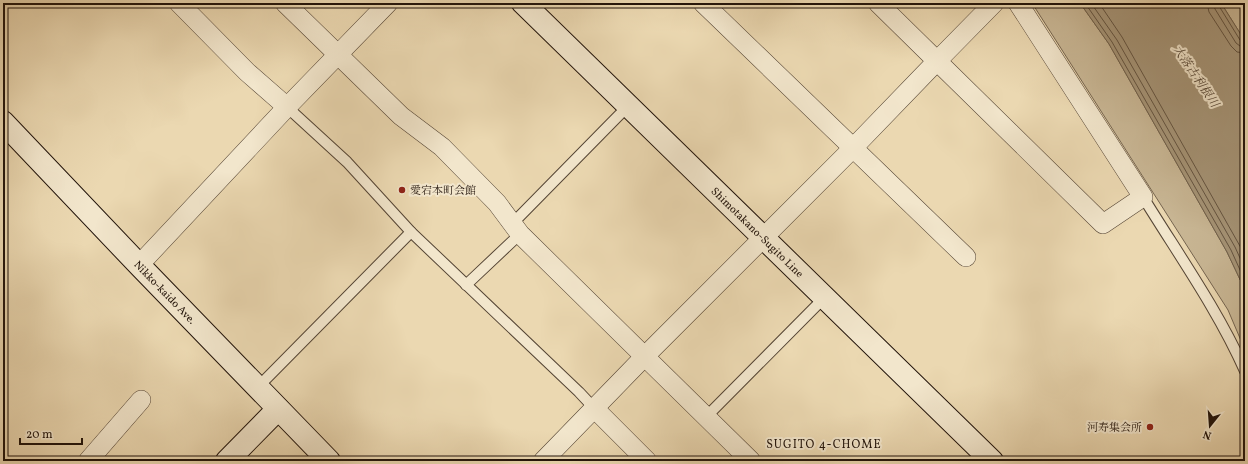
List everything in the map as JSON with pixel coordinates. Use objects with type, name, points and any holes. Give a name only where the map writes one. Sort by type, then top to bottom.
[{"type":"main road","name":"Shimotakano-Sugito Line","points":[[523,3],[992,461]]},
{"type":"main road","name":"Nikko-kaido Ave.","points":[[3,122],[329,461]]},
{"type":"main road","points":[[227,461],[278,409]]},
{"type":"street","points":[[179,3],[247,72],[287,107]]},
{"type":"street","points":[[285,3],[401,116],[442,147],[497,203],[516,229],[751,461]]},
{"type":"street","points":[[139,265],[287,107],[388,3]]},
{"type":"street","points":[[703,3],[966,257]]},
{"type":"street","points":[[878,3],[1103,224],[1143,197],[1018,3]]},
{"type":"street","points":[[543,461],[644,357],[853,148],[994,3]]},
{"type":"street","points":[[88,461],[142,400]]},
{"type":"street","points":[[594,408],[647,461]]},
{"type":"lane","points":[[466,285],[628,106]]},
{"type":"lane","points":[[287,107],[347,162],[411,232],[594,408]]},
{"type":"lane","points":[[1143,197],[1215,313],[1245,371]]},
{"type":"lane","points":[[258,387],[411,232]]},
{"type":"lane","points":[[706,417],[824,298]]},
{"type":"shaded area","points":[[1032,3],[1080,3],[1109,44],[1227,252],[1245,290],[1245,350],[1228,310]]},
{"type":"shaded area","points":[[1221,3],[1240,3],[1245,11],[1245,41]]},
{"type":"water","name":"大落古利根川","points":[[1080,3],[1221,3],[1245,41],[1245,290],[1227,252],[1109,44]]},
{"type":"place","name":"愛宕本町会館","points":[[402,190]]},
{"type":"place","name":"河寿集会所","points":[[1150,427]]},
{"type":"district","name":"SUGITO 4-CHOME","points":[[824,444]]}]
